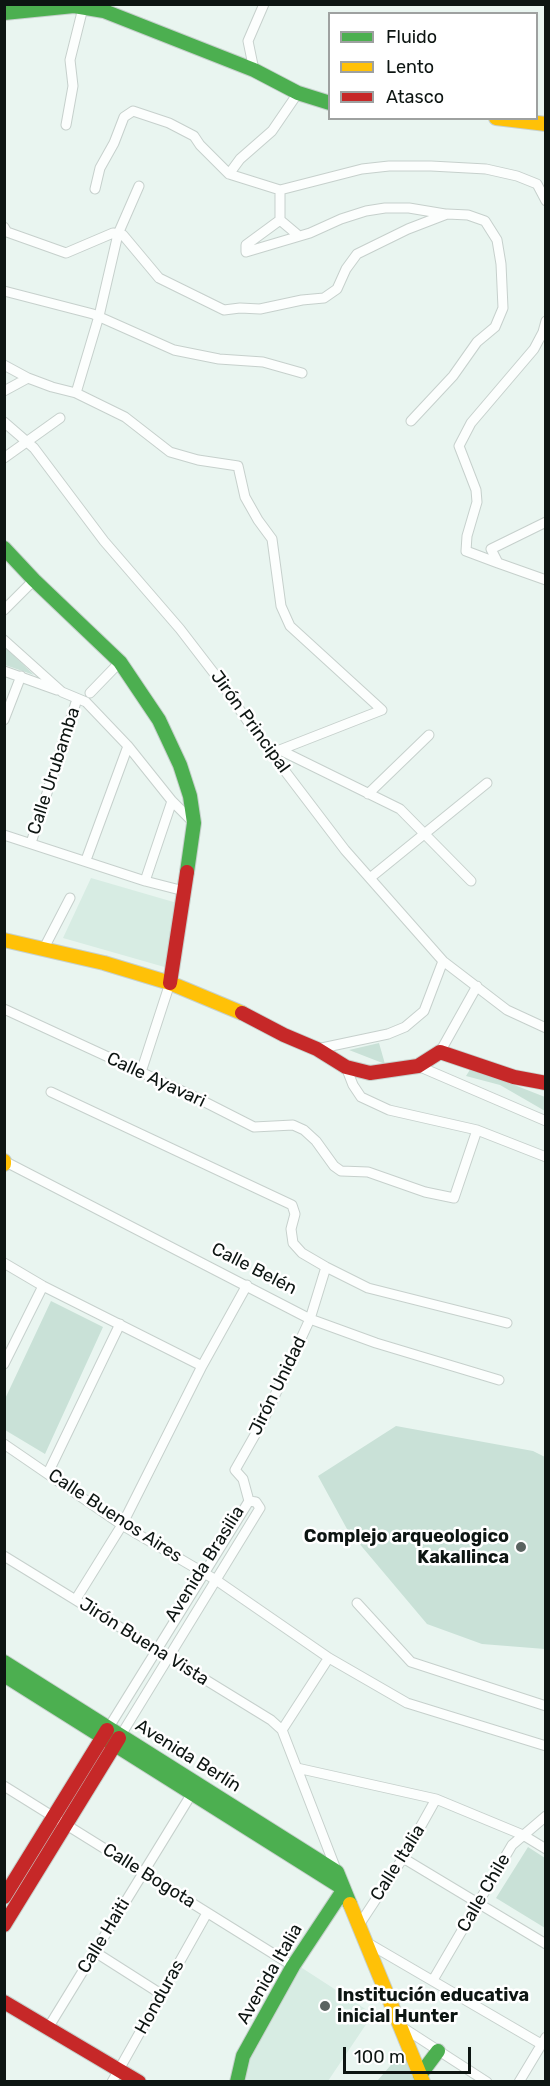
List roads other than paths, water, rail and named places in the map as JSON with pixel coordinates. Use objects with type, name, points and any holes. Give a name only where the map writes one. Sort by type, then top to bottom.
[{"type":"street","points":[[254,70],[248,40],[264,4]]},
{"type":"street","points":[[4,13],[74,6],[104,11],[254,70],[298,93],[328,102]]},
{"type":"street","points":[[66,125],[73,86],[70,60],[83,8]]},
{"type":"street","points":[[229,174],[240,159],[272,131],[298,93]]},
{"type":"street","points":[[95,189],[100,168],[114,143],[124,117],[133,111],[169,123],[194,136],[229,174],[280,190],[362,169],[388,166],[431,166],[486,169],[517,176],[537,184],[546,201]]},
{"type":"street","points":[[513,120],[546,124]]},
{"type":"street","points":[[76,393],[99,316],[118,234],[139,186]]},
{"type":"street","points":[[280,190],[280,220],[299,236]]},
{"type":"street","points":[[280,220],[246,245],[246,252],[299,236],[341,219],[385,208],[409,208],[468,215],[485,221],[497,240],[501,264],[503,308],[495,327],[477,342],[453,376],[411,421]]},
{"type":"street","points":[[4,227],[7,232],[66,253],[113,233],[123,235],[159,278],[224,310],[260,309],[324,298],[337,289],[346,269],[357,254],[408,229],[447,214]]},
{"type":"street","points":[[4,291],[99,316],[174,350],[219,359],[263,363],[302,373]]},
{"type":"street","points":[[546,321],[534,349],[471,423],[459,446],[476,490],[477,502],[467,536],[466,551],[546,580]]},
{"type":"street","points":[[4,365],[28,378],[76,393],[124,417],[170,452],[198,460],[238,466],[245,497],[272,539],[281,606],[290,626],[382,710],[276,751]]},
{"type":"street","points":[[4,391],[28,378]]},
{"type":"street","points":[[4,458],[60,418]]},
{"type":"street","name":"Jirón Principal","points":[[4,422],[28,441],[104,541],[180,629],[276,751],[345,850],[443,961],[507,1010],[546,1028]]},
{"type":"street","points":[[498,563],[492,549],[546,522]]},
{"type":"street","points":[[4,548],[120,662],[159,720],[176,756],[190,796],[194,823],[170,983],[141,1072]]},
{"type":"street","points":[[4,610],[34,580]]},
{"type":"street","points":[[4,640],[62,692]]},
{"type":"street","points":[[90,693],[120,662]]},
{"type":"street","points":[[4,671],[86,702],[128,746],[172,801],[194,823]]},
{"type":"street","points":[[4,720],[21,676]]},
{"type":"street","name":"Calle Urubamba","points":[[31,843],[77,699]]},
{"type":"street","points":[[368,794],[429,735]]},
{"type":"street","points":[[86,861],[128,746]]},
{"type":"street","points":[[276,751],[400,809],[471,881]]},
{"type":"street","points":[[370,878],[487,783]]},
{"type":"street","points":[[145,881],[172,801]]},
{"type":"street","points":[[4,835],[145,881],[184,891]]},
{"type":"street","points":[[43,950],[70,898]]},
{"type":"street","points":[[4,940],[104,963],[170,983],[229,1006],[284,1035],[317,1049],[346,1067],[370,1073],[418,1066],[440,1052],[477,986]]},
{"type":"street","points":[[317,1049],[388,1034],[405,1027],[424,1011],[443,961]]},
{"type":"street","name":"Calle Ayavari","points":[[4,1010],[141,1072],[254,1127],[293,1125],[304,1130],[334,1166],[341,1171],[368,1172],[425,1192],[454,1198],[477,1130]]},
{"type":"street","points":[[440,1052],[514,1077],[546,1083]]},
{"type":"street","points":[[418,1066],[546,1121]]},
{"type":"street","points":[[346,1067],[361,1097],[389,1110],[477,1130],[546,1157]]},
{"type":"street","points":[[51,1092],[292,1205],[295,1214],[291,1229],[293,1243],[326,1268],[368,1288],[507,1323]]},
{"type":"street","name":"Calle Belén","points":[[5,1162],[310,1319],[376,1343],[499,1380]]},
{"type":"street","points":[[4,1263],[43,1286],[202,1366]]},
{"type":"street","name":"Jirón Unidad","points":[[249,1500],[243,1479],[235,1470],[264,1419],[310,1319],[326,1268]]},
{"type":"street","points":[[4,1365],[43,1286]]},
{"type":"street","points":[[76,1599],[122,1525],[202,1366],[247,1286]]},
{"type":"street","points":[[48,1473],[120,1324]]},
{"type":"street","name":"Calle Buenos Aires","points":[[4,1444],[122,1525],[216,1580],[329,1658],[407,1703],[546,1746]]},
{"type":"street","name":"Avenida Brasilia","points":[[4,1897],[54,1817],[112,1736],[169,1657],[260,1508],[256,1502],[249,1500],[157,1649],[112,1736],[66,1825],[4,1925]]},
{"type":"street","name":"Jirón Buena Vista","points":[[4,1556],[271,1720],[282,1730]]},
{"type":"street","points":[[357,1603],[411,1662],[546,1706]]},
{"type":"street","name":"Avenida Berlín","points":[[4,1662],[112,1736]]},
{"type":"street","points":[[326,1662],[282,1730],[421,2078]]},
{"type":"street","name":"Avenida Berlín","points":[[4,1675],[112,1736],[337,1872]]},
{"type":"street","points":[[297,1768],[436,1799],[523,1835],[546,1849]]},
{"type":"street","name":"Calle Bogota","points":[[4,1786],[293,1966]]},
{"type":"street","name":"Avenida Berlín","points":[[196,1788],[344,1889]]},
{"type":"street","name":"Calle Haiti","points":[[48,2028],[196,1788]]},
{"type":"street","name":"Calle Italia","points":[[359,1925],[403,1858],[436,1799]]},
{"type":"street","name":"Calle Chile","points":[[433,1980],[512,1845],[546,1816]]},
{"type":"street","points":[[403,1858],[546,1944]]},
{"type":"street","name":"Avenida Italia","points":[[237,2082],[243,2056],[293,1966],[344,1889]]},
{"type":"street","name":"Honduras","points":[[116,2076],[207,1913]]},
{"type":"street","points":[[366,1942],[543,2041],[519,2082]]},
{"type":"street","points":[[94,1952],[161,1994]]},
{"type":"street","points":[[4,2002],[48,2028],[116,2076],[139,2082]]},
{"type":"street","points":[[400,2026],[487,2082]]},
{"type":"street","points":[[421,2078],[438,2051]]},
{"type":"place","name":"Complejo arqueologico Kakallinca","points":[[521,1547]]},
{"type":"place","name":"Institución educativa inicial Hunter","points":[[325,2006]]}]
